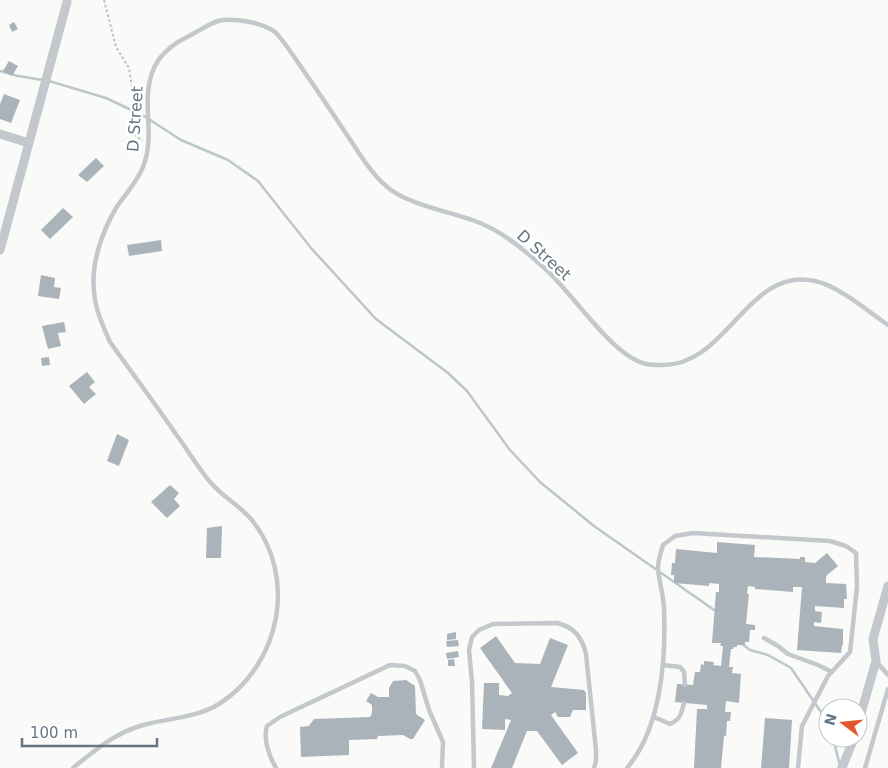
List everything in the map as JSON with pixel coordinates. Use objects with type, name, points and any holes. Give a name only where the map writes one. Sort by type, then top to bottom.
[{"type":"street","points":[[0,246],[67,2]]},
{"type":"street","points":[[0,134],[29,144]]},
{"type":"street","points":[[865,698],[876,661],[872,639],[885,608],[888,586]]},
{"type":"street","points":[[842,768],[850,748]]},
{"type":"lane","name":"D Street","points":[[73,768],[102,744],[121,733],[144,725],[194,716],[219,704],[246,681],[262,659],[274,630],[279,603],[275,567],[266,542],[251,519],[236,503],[212,484],[110,342],[100,318],[94,291],[96,261],[104,231],[117,207],[133,187],[143,166],[149,144],[147,95],[152,72],[164,52],[180,40],[218,21],[238,20],[257,24],[275,32],[371,169],[390,189],[408,199],[477,222],[500,233],[544,267],[614,344],[629,356],[646,364],[665,365],[681,362],[695,356],[710,346],[762,294],[780,283],[799,279],[815,281],[830,286],[888,326]]},
{"type":"lane","points":[[627,768],[633,761],[654,717],[663,665],[664,608],[658,566],[662,545],[675,536],[693,533],[830,541],[846,546],[856,554],[857,587],[850,652],[832,672],[802,726],[798,768]]},
{"type":"lane","points":[[474,768],[472,682],[469,650],[472,637],[479,630],[493,624],[557,623],[566,625],[575,631],[583,642],[586,654],[596,750],[594,768]]},
{"type":"lane","points":[[764,638],[788,654],[832,672]]},
{"type":"lane","points":[[876,661],[888,675]]},
{"type":"lane","points":[[276,768],[270,758],[265,733],[267,726],[280,717],[390,665],[410,668],[415,671],[420,680],[429,710],[443,742],[442,768]]},
{"type":"lane","points":[[663,665],[680,667],[684,672],[684,685]]},
{"type":"lane","points":[[865,768],[888,689]]},
{"type":"lane","points":[[654,717],[670,724],[681,716],[684,703]]},
{"type":"path","points":[[104,0],[116,47],[129,68],[134,94],[136,137],[149,144]]},
{"type":"building","points":[[14,22],[18,29],[12,32],[9,25]]},
{"type":"building","points":[[9,61],[18,66],[12,76],[3,71]]},
{"type":"building","points":[[4,94],[20,100],[11,123],[0,119],[0,104]]},
{"type":"building","points":[[96,158],[104,166],[87,182],[78,175]]},
{"type":"building","points":[[63,208],[73,217],[50,239],[41,230]]},
{"type":"building","points":[[161,240],[162,251],[129,256],[127,245]]},
{"type":"building","points":[[41,275],[55,278],[54,287],[61,288],[59,299],[38,296]]},
{"type":"building","points":[[64,322],[66,332],[58,333],[61,346],[48,349],[42,326]]},
{"type":"building","points":[[49,357],[50,365],[42,366],[41,358]]},
{"type":"building","points":[[87,372],[95,382],[89,387],[96,394],[84,404],[69,386]]},
{"type":"building","points":[[117,434],[129,440],[119,466],[107,461]]},
{"type":"building","points":[[170,485],[179,493],[174,499],[180,506],[167,518],[151,502]]},
{"type":"building","points":[[222,526],[221,558],[206,558],[207,528]]},
{"type":"building","points":[[717,542],[755,545],[754,557],[800,559],[800,557],[805,557],[805,562],[815,563],[827,553],[838,566],[826,576],[826,583],[846,584],[847,599],[844,599],[844,608],[815,606],[815,611],[822,612],[821,623],[814,622],[814,626],[843,629],[843,645],[841,653],[797,650],[802,587],[793,587],[793,592],[755,589],[755,587],[748,586],[746,624],[755,625],[755,630],[750,630],[749,642],[745,642],[745,645],[737,645],[737,647],[731,649],[729,667],[733,667],[732,673],[741,674],[739,703],[726,701],[725,712],[731,712],[730,721],[727,721],[726,736],[724,736],[721,768],[694,768],[697,709],[707,709],[707,705],[675,702],[677,684],[693,685],[695,672],[700,672],[701,664],[704,665],[704,661],[714,662],[713,665],[721,666],[723,646],[720,646],[721,643],[712,643],[716,592],[719,592],[719,584],[709,583],[709,586],[674,583],[674,575],[671,575],[672,563],[675,563],[676,549],[717,553]]},
{"type":"building","points":[[456,632],[456,639],[447,640],[447,634]]},
{"type":"building","points":[[496,636],[515,663],[540,664],[550,638],[568,645],[551,687],[584,690],[586,693],[586,710],[573,710],[570,717],[558,717],[555,712],[551,715],[578,753],[562,765],[537,731],[527,731],[512,768],[491,768],[511,720],[505,719],[505,730],[482,729],[484,683],[499,683],[499,695],[508,696],[512,693],[480,648]]},
{"type":"building","points":[[458,640],[459,646],[447,647],[446,641]]},
{"type":"building","points":[[458,651],[459,657],[447,659],[446,653]]},
{"type":"building","points":[[454,659],[455,666],[448,666],[448,660]]},
{"type":"building","points":[[406,680],[415,686],[416,714],[425,720],[413,739],[403,735],[378,736],[377,739],[349,740],[349,755],[301,757],[300,727],[309,726],[314,719],[370,717],[372,705],[366,701],[371,693],[378,697],[389,697],[389,688],[393,681]]},
{"type":"building","points":[[765,718],[792,720],[789,768],[761,768]]},
{"type":"waterway","points":[[0,71],[49,81],[106,98],[144,116],[181,140],[228,160],[258,181],[311,248],[376,319],[448,373],[467,391],[510,450],[540,482],[594,526],[717,612]]},
{"type":"waterway","points":[[741,643],[750,650],[768,655],[791,668],[818,708]]},
{"type":"waterway","points":[[836,748],[840,766]]}]
